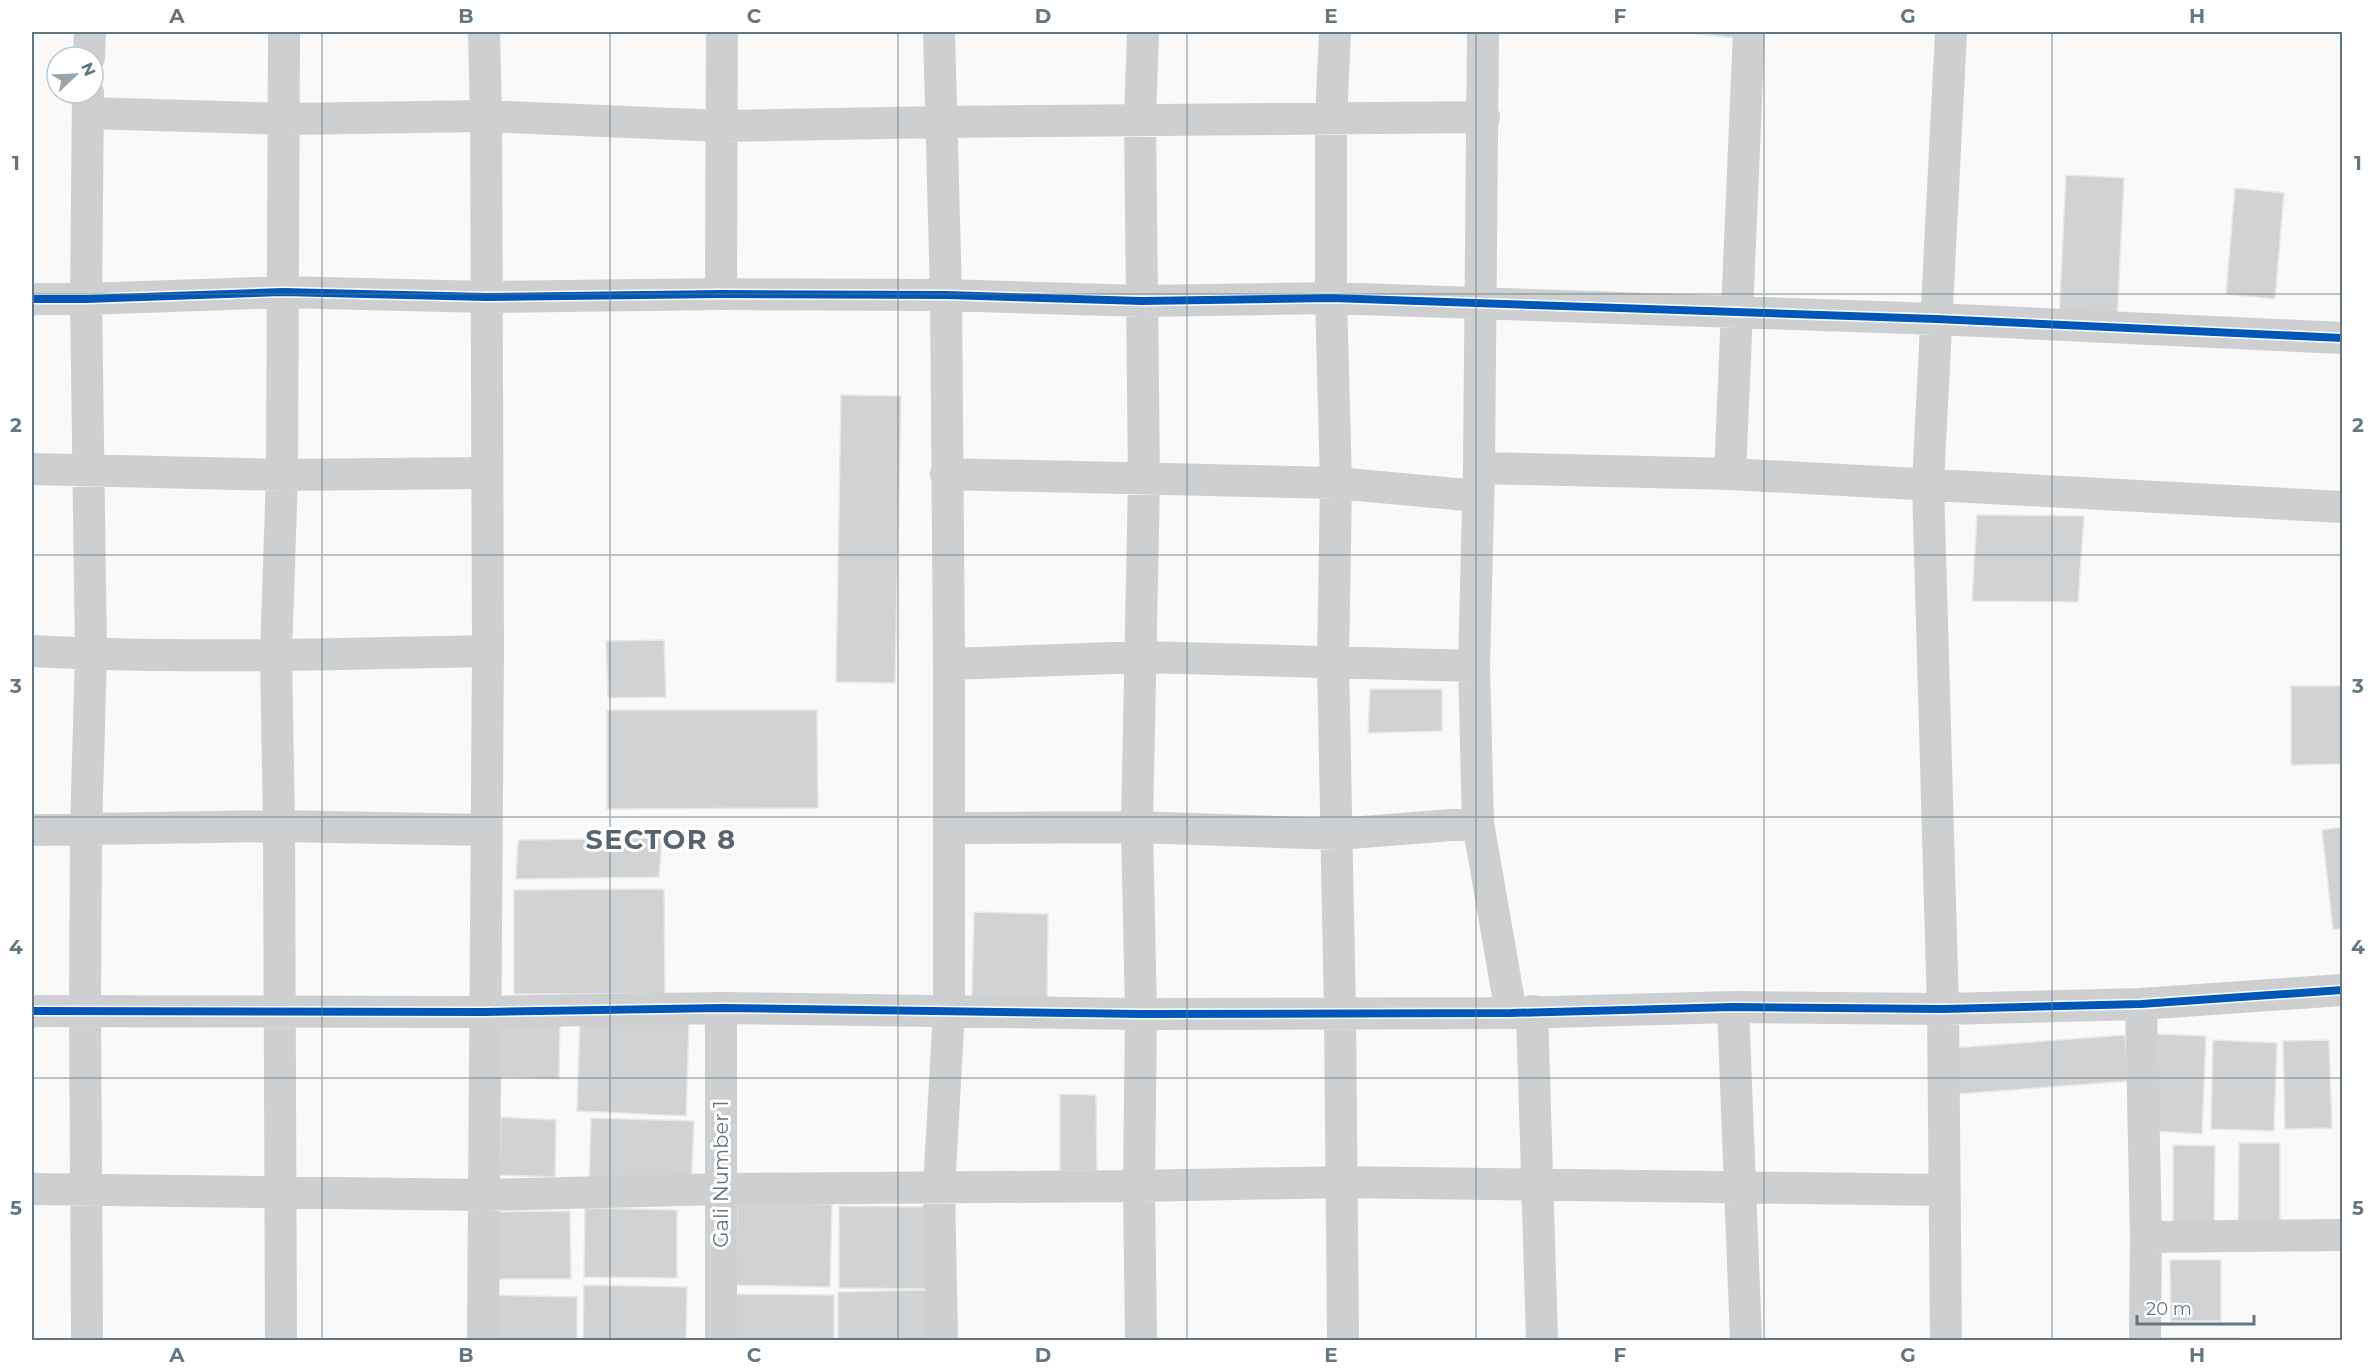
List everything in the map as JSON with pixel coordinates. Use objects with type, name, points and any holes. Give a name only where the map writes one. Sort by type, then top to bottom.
[{"type":"street","points":[[281,1341],[276,654],[282,475],[284,32]]},
{"type":"street","points":[[483,1341],[488,651],[484,32]]},
{"type":"street","points":[[721,294],[722,32]]},
{"type":"street","points":[[939,32],[946,296],[949,664],[949,1011],[939,1187],[942,1341]]},
{"type":"street","points":[[1141,1341],[1139,1186],[1141,1014],[1137,827],[1144,480],[1140,120],[1143,32]]},
{"type":"street","points":[[1335,32],[1331,119],[1331,298],[1336,483],[1333,661],[1340,1014],[1343,1341]]},
{"type":"street","points":[[1483,32],[1484,117],[1474,666],[1478,823],[1521,1012],[1536,1186],[1542,1341]]},
{"type":"street","points":[[1730,474],[1749,32]]},
{"type":"street","points":[[1946,1341],[1943,1009],[1928,483],[1950,32]]},
{"type":"street","points":[[105,104],[285,119],[486,116],[721,126],[1484,117]]},
{"type":"street","points":[[87,1341],[86,831],[91,654],[86,299],[88,105]]},
{"type":"street","points":[[32,299],[283,292],[486,297],[721,294],[946,296],[1142,301],[1331,298],[1936,319],[2343,338]]},
{"type":"street","points":[[32,469],[282,475],[487,473]]},
{"type":"street","points":[[946,474],[1336,483],[1478,482],[1730,474],[2343,507]]},
{"type":"street","points":[[32,651],[91,654],[276,654],[488,651]]},
{"type":"street","points":[[949,664],[1142,657],[1474,666]]},
{"type":"street","points":[[949,828],[1137,827],[1337,834],[1478,823]]},
{"type":"street","points":[[32,830],[86,831],[279,826],[486,830]]},
{"type":"street","points":[[32,1011],[484,1012],[721,1008],[1141,1014],[1340,1014],[1734,1006],[1943,1009],[2140,1004],[2343,990]]},
{"type":"street","points":[[2140,1004],[2146,1237],[2145,1341]]},
{"type":"street","points":[[1734,1006],[1746,1341]]},
{"type":"street","name":"Gali Number 1","points":[[721,1008],[721,1341]]},
{"type":"street","points":[[32,1189],[484,1195],[720,1189],[1341,1182],[1944,1190]]},
{"type":"street","points":[[2146,1237],[2343,1235]]},
{"type":"building","points":[[1683,32],[1743,32],[1742,39]]},
{"type":"building","points":[[2066,175],[2124,178],[2117,322],[2059,319]]},
{"type":"building","points":[[2235,188],[2284,193],[2275,299],[2226,294]]},
{"type":"building","points":[[841,395],[901,396],[895,683],[836,682]]},
{"type":"building","points":[[1977,515],[2084,516],[2078,602],[1972,601]]},
{"type":"building","points":[[664,640],[666,697],[608,698],[606,641]]},
{"type":"building","points":[[2291,686],[2342,686],[2342,764],[2291,765]]},
{"type":"building","points":[[1370,689],[1442,689],[1442,731],[1368,733]]},
{"type":"building","points":[[607,710],[817,710],[818,808],[607,809]]},
{"type":"building","points":[[2342,827],[2342,929],[2333,930],[2322,830]]},
{"type":"building","points":[[662,838],[659,877],[516,879],[518,840]]},
{"type":"building","points":[[664,889],[665,994],[514,994],[514,890]]},
{"type":"building","points":[[974,912],[1048,914],[1047,998],[972,997]]},
{"type":"building","points":[[580,1017],[689,1022],[686,1116],[577,1111]]},
{"type":"building","points":[[496,1018],[560,1019],[559,1079],[495,1077]]},
{"type":"building","points":[[2156,1034],[2206,1036],[2202,1134],[2152,1131]]},
{"type":"building","points":[[2125,1035],[2128,1081],[1957,1094],[1953,1048]]},
{"type":"building","points":[[2213,1040],[2277,1043],[2274,1131],[2211,1129]]},
{"type":"building","points":[[2329,1040],[2332,1128],[2285,1129],[2283,1041]]},
{"type":"building","points":[[1060,1094],[1096,1095],[1097,1171],[1060,1171]]},
{"type":"building","points":[[501,1117],[556,1120],[555,1177],[499,1175]]},
{"type":"building","points":[[591,1118],[694,1121],[691,1189],[589,1184]]},
{"type":"building","points":[[2239,1143],[2280,1143],[2280,1232],[2238,1231]]},
{"type":"building","points":[[2173,1145],[2215,1146],[2214,1227],[2173,1227]]},
{"type":"building","points":[[737,1203],[832,1204],[830,1287],[736,1285]]},
{"type":"building","points":[[839,1206],[932,1207],[931,1289],[839,1288]]},
{"type":"building","points":[[585,1208],[677,1210],[677,1278],[584,1277]]},
{"type":"building","points":[[570,1211],[571,1279],[493,1279],[493,1212]]},
{"type":"building","points":[[2170,1260],[2221,1260],[2221,1321],[2171,1321]]},
{"type":"building","points":[[584,1285],[687,1287],[686,1340],[583,1340]]},
{"type":"building","points":[[928,1290],[929,1340],[838,1340],[838,1292]]},
{"type":"building","points":[[733,1294],[834,1295],[834,1340],[733,1340]]},
{"type":"building","points":[[491,1295],[577,1297],[577,1340],[491,1340]]},
{"type":"building","points":[[2160,1338],[2242,1338],[2242,1340],[2160,1340]]},
{"type":"cycle path","points":[[32,299],[283,292],[486,297],[721,294],[946,295],[1142,301],[1331,298],[1936,319],[2342,338]]},
{"type":"cycle path","points":[[32,1011],[484,1012],[721,1008],[1141,1014],[1511,1013],[1733,1007],[1943,1009],[2141,1004],[2342,990]]},
{"type":"district","name":"SECTOR 8","points":[[661,839]]}]
